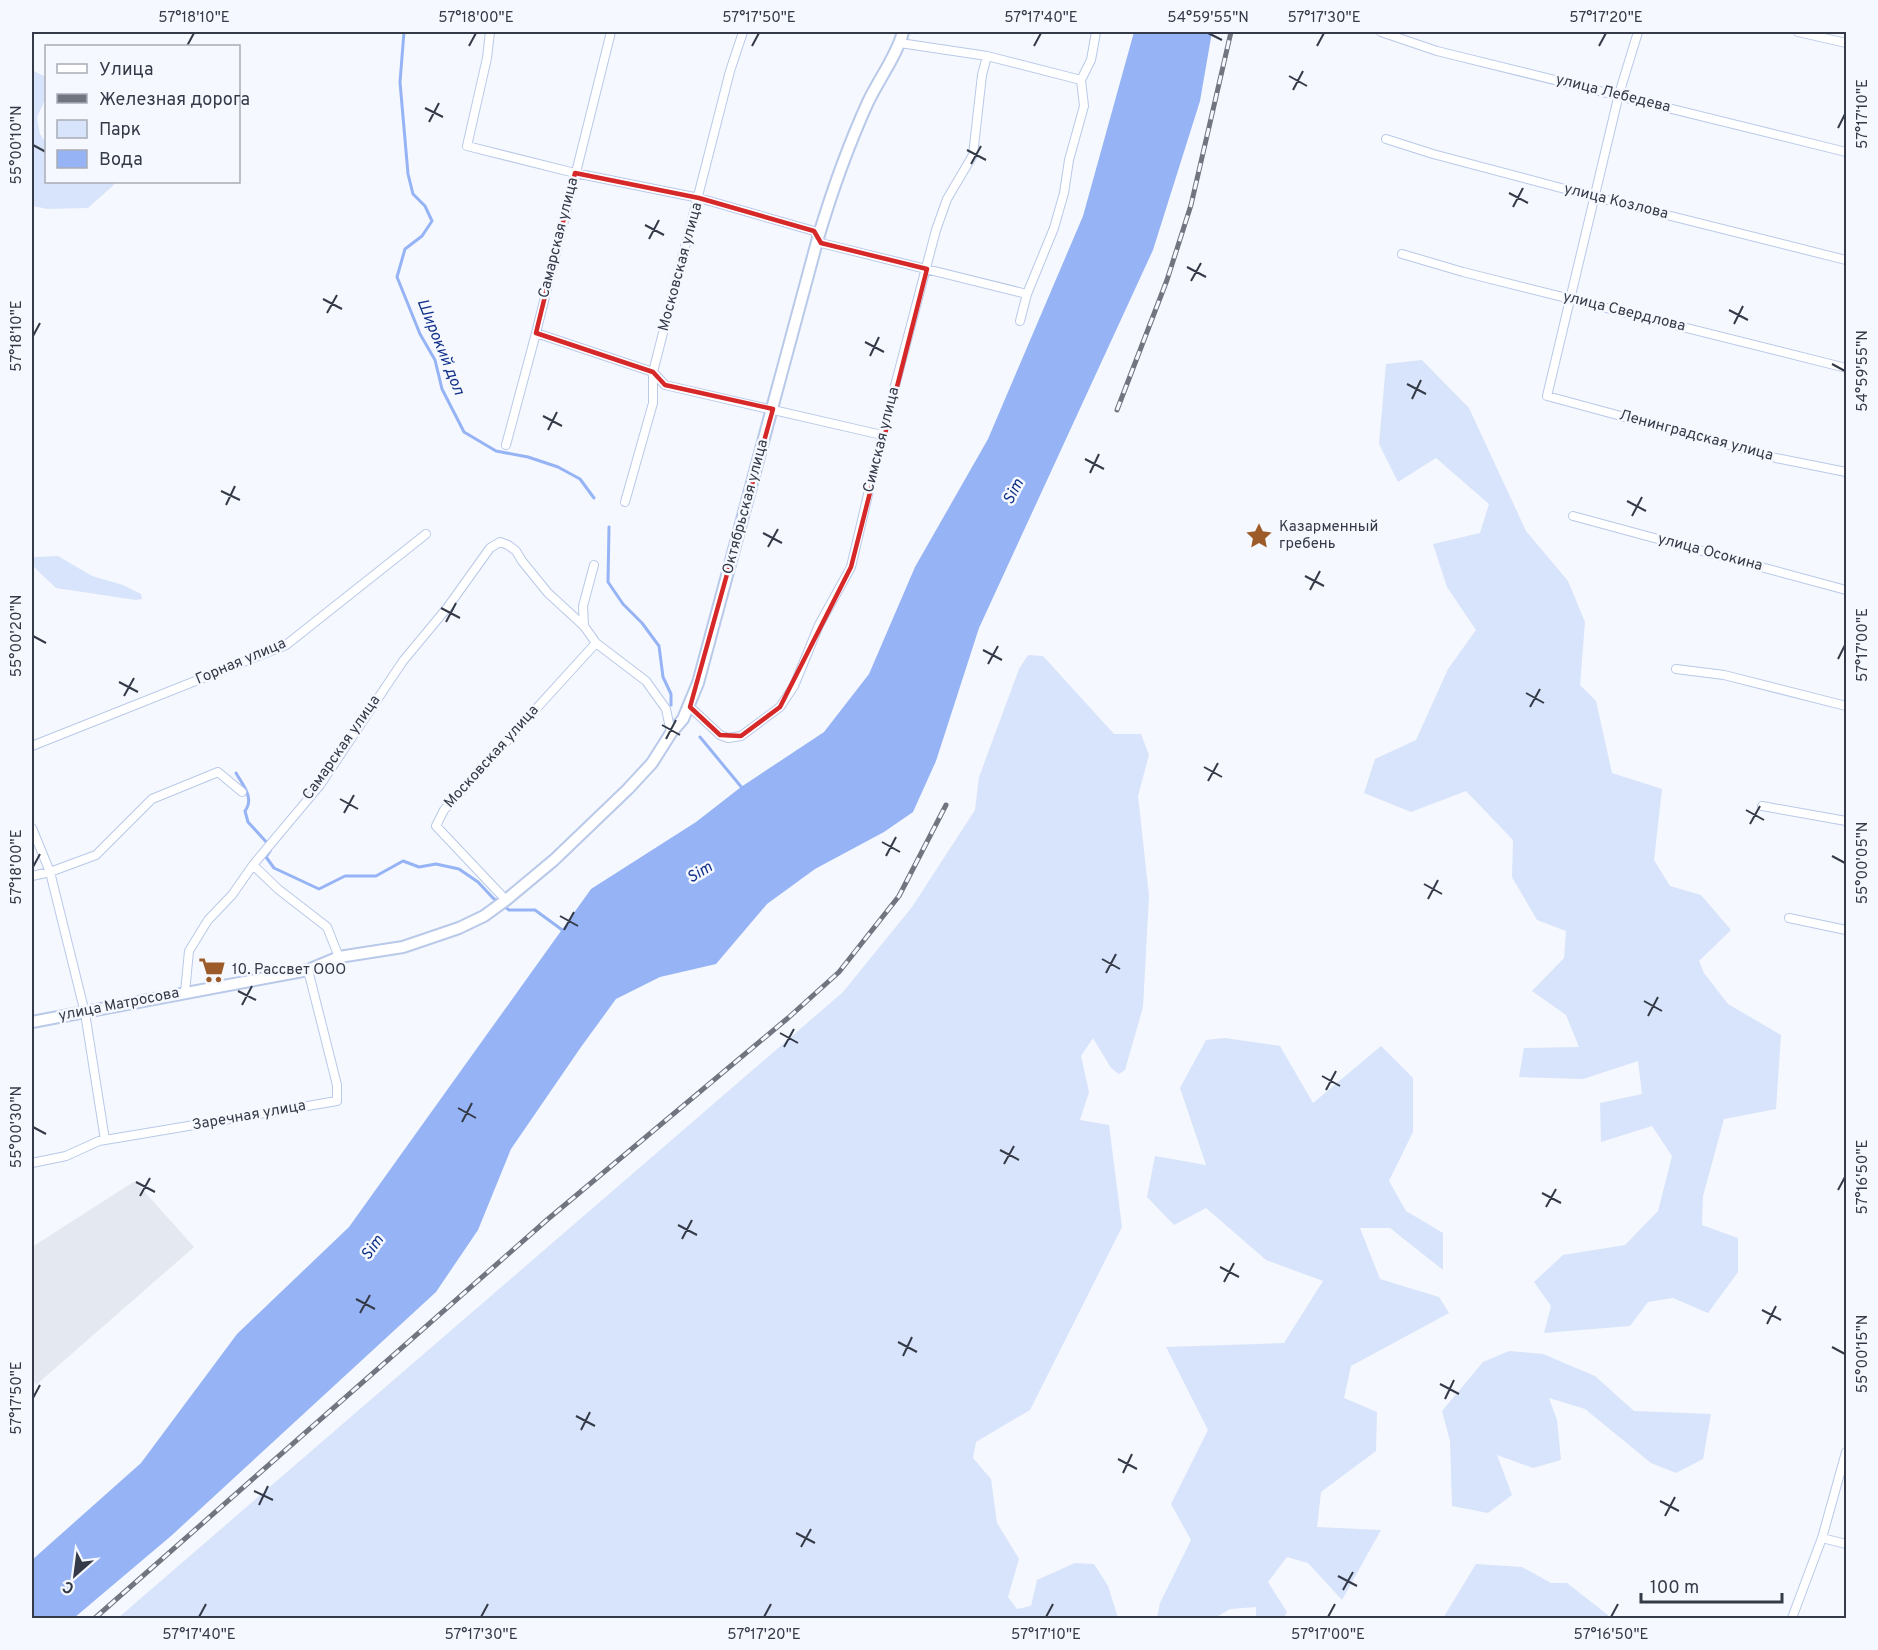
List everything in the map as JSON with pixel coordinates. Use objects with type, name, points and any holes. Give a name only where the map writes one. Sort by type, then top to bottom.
[{"type":"main road","name":"Октябрьская улица","points":[[484,916],[554,860],[628,789],[652,763],[690,707],[705,660],[818,238],[836,179],[860,119],[879,78],[900,43],[903,32]]},
{"type":"main road","name":"улица Матросова","points":[[32,1022],[308,970],[339,957],[403,947],[459,928],[484,916]]},
{"type":"street","points":[[490,32],[487,58],[467,146],[575,173],[699,198],[814,231],[821,243],[1027,294]]},
{"type":"street","name":"Самарская улица","points":[[507,445],[611,32]]},
{"type":"street","name":"Московская улица","points":[[625,502],[653,403],[654,372],[730,71],[743,32]]},
{"type":"street","points":[[1020,321],[1027,294],[1054,228],[1064,193],[1069,160],[1084,106],[1081,80],[1091,60],[1096,32]]},
{"type":"street","name":"улица Лебедева","points":[[1381,32],[1437,51],[1619,94],[1846,152]]},
{"type":"street","points":[[1570,298],[1619,94],[1638,32]]},
{"type":"street","points":[[1798,32],[1846,43]]},
{"type":"street","points":[[900,43],[987,56],[1081,80]]},
{"type":"street","name":"Симская улица","points":[[690,707],[720,735],[728,738],[741,736],[780,707],[794,686],[819,625],[851,567],[882,435],[936,230],[947,199],[973,154],[982,75],[987,56]]},
{"type":"street","name":"улица Козлова","points":[[1386,139],[1432,154],[1595,197],[1846,260]]},
{"type":"street","name":"улица Свердлова","points":[[1402,254],[1462,272],[1846,368]]},
{"type":"street","name":"Ленинградская улица","points":[[1570,298],[1547,396],[1776,458],[1846,472]]},
{"type":"street","points":[[536,333],[654,372],[665,385],[882,435]]},
{"type":"street","name":"улица Осокина","points":[[1573,516],[1846,590]]},
{"type":"street","name":"Горная улица","points":[[32,746],[286,645],[426,534]]},
{"type":"street","name":"Самарская улица","points":[[185,992],[189,951],[208,920],[232,895],[253,865],[320,784],[403,661],[447,608],[490,548],[500,543],[516,551],[548,593],[584,626]]},
{"type":"street","points":[[594,565],[583,606],[584,626],[596,643],[646,681],[666,709],[671,733]]},
{"type":"street","name":"Московская улица","points":[[506,900],[436,826],[444,810],[596,643]]},
{"type":"street","points":[[1676,669],[1724,675],[1846,706]]},
{"type":"street","points":[[32,876],[50,872],[96,855],[152,799],[202,777],[218,772],[242,792]]},
{"type":"street","points":[[1762,806],[1846,821]]},
{"type":"street","points":[[32,828],[50,872],[85,1013],[105,1140]]},
{"type":"street","points":[[253,865],[278,889],[327,927],[339,957]]},
{"type":"street","points":[[1789,918],[1846,930]]},
{"type":"street","name":"Заречная улица","points":[[32,1163],[66,1156],[99,1141],[337,1101],[337,1084],[308,970]]},
{"type":"street","points":[[1792,1618],[1822,1538],[1846,1452]]},
{"type":"street","points":[[1822,1538],[1846,1544]]},
{"type":"highlighted area","points":[[575,173],[699,198],[814,231],[821,243],[927,269],[851,567],[780,707],[741,736],[720,735],[690,707],[773,409],[665,385],[653,372],[536,333]]},
{"type":"shaded area","points":[[135,1181],[194,1247],[36,1385],[32,1377],[32,1247]]},
{"type":"green space","points":[[32,70],[45,76],[45,100],[37,117],[40,134],[45,142],[45,183],[116,183],[88,208],[48,209],[32,206]]},
{"type":"green space","points":[[1422,360],[1469,408],[1526,531],[1568,581],[1585,622],[1580,685],[1596,701],[1612,773],[1662,789],[1654,860],[1670,886],[1701,895],[1731,930],[1699,961],[1704,973],[1728,1004],[1781,1035],[1776,1109],[1724,1119],[1703,1196],[1702,1225],[1738,1238],[1738,1272],[1708,1313],[1673,1298],[1648,1302],[1630,1326],[1544,1333],[1551,1306],[1534,1282],[1563,1255],[1625,1245],[1658,1211],[1672,1156],[1652,1126],[1601,1142],[1600,1103],[1642,1094],[1638,1061],[1583,1079],[1519,1077],[1524,1048],[1579,1047],[1566,1015],[1532,991],[1564,958],[1566,931],[1537,920],[1512,877],[1513,840],[1466,791],[1411,812],[1364,793],[1375,759],[1416,740],[1448,669],[1476,630],[1447,587],[1433,544],[1480,533],[1489,504],[1436,458],[1398,482],[1379,444],[1386,364]]},
{"type":"green space","points":[[58,556],[92,576],[123,585],[141,594],[142,599],[56,588],[35,568],[32,562],[35,557]]},
{"type":"green space","points":[[1028,655],[1043,656],[1114,734],[1141,734],[1149,755],[1138,796],[1149,896],[1143,1007],[1125,1070],[1119,1074],[1111,1068],[1093,1038],[1081,1056],[1089,1092],[1080,1120],[1109,1125],[1122,1227],[1030,1410],[976,1442],[973,1458],[991,1479],[997,1523],[1019,1559],[1008,1597],[1017,1609],[1031,1606],[1037,1580],[1075,1563],[1094,1564],[1108,1586],[1118,1618],[118,1618],[843,992],[912,907],[975,810],[979,777],[1019,669]]},
{"type":"green space","points":[[1225,1038],[1280,1046],[1313,1103],[1381,1046],[1413,1078],[1413,1132],[1389,1181],[1406,1211],[1443,1233],[1443,1270],[1390,1228],[1360,1228],[1380,1279],[1439,1297],[1449,1313],[1351,1366],[1344,1398],[1377,1412],[1376,1451],[1321,1492],[1317,1527],[1381,1530],[1342,1600],[1308,1563],[1287,1557],[1268,1582],[1287,1612],[1284,1618],[1256,1618],[1256,1607],[1230,1609],[1215,1618],[1157,1618],[1160,1603],[1191,1540],[1171,1504],[1208,1430],[1166,1347],[1284,1343],[1323,1281],[1266,1260],[1206,1208],[1174,1225],[1147,1197],[1155,1156],[1206,1165],[1180,1088],[1206,1040]]},
{"type":"green space","points":[[1509,1351],[1543,1354],[1595,1376],[1634,1411],[1711,1414],[1703,1459],[1676,1473],[1651,1463],[1585,1409],[1549,1398],[1557,1420],[1561,1460],[1533,1468],[1497,1455],[1512,1495],[1488,1513],[1452,1506],[1450,1441],[1442,1411],[1483,1362]]},
{"type":"green space","points":[[1476,1564],[1522,1567],[1551,1583],[1567,1583],[1608,1615],[1608,1618],[1443,1618]]},
{"type":"water","name":"Sim","points":[[1134,32],[1212,32],[1200,101],[1153,250],[979,628],[936,761],[913,812],[884,832],[815,869],[767,904],[716,964],[660,977],[616,999],[511,1149],[478,1230],[436,1292],[171,1536],[74,1618],[32,1618],[32,1560],[141,1463],[237,1334],[349,1227],[591,889],[696,822],[741,787],[824,732],[869,674],[915,567],[988,439],[1083,216]]},
{"type":"waterway","name":"Широкий дол","points":[[404,32],[400,82],[408,174],[413,194],[425,206],[432,221],[422,236],[405,249],[397,277],[420,334],[435,360],[442,389],[464,432],[496,451],[528,457],[558,467],[580,479],[594,498]]},
{"type":"waterway","points":[[609,527],[608,582],[623,604],[642,623],[659,646],[663,677],[671,694],[671,705]]},
{"type":"waterway","points":[[700,737],[743,789]]},
{"type":"waterway","points":[[236,773],[248,796],[249,801],[245,811],[248,822],[269,845],[270,851],[266,857],[274,868],[319,889],[345,876],[376,876],[403,861],[419,867],[436,864],[459,869],[478,882],[493,898],[509,910],[535,910],[565,932]]},
{"type":"railway","points":[[1117,410],[1167,280],[1191,205],[1231,32]]},
{"type":"railway","points":[[95,1618],[548,1219],[788,1018],[839,972],[899,896],[946,805]]},
{"type":"place","name":"Казарменный гребень","points":[[1259,536]]},
{"type":"place","name":"10. Рассвет ООО","points":[[212,970]]}]
